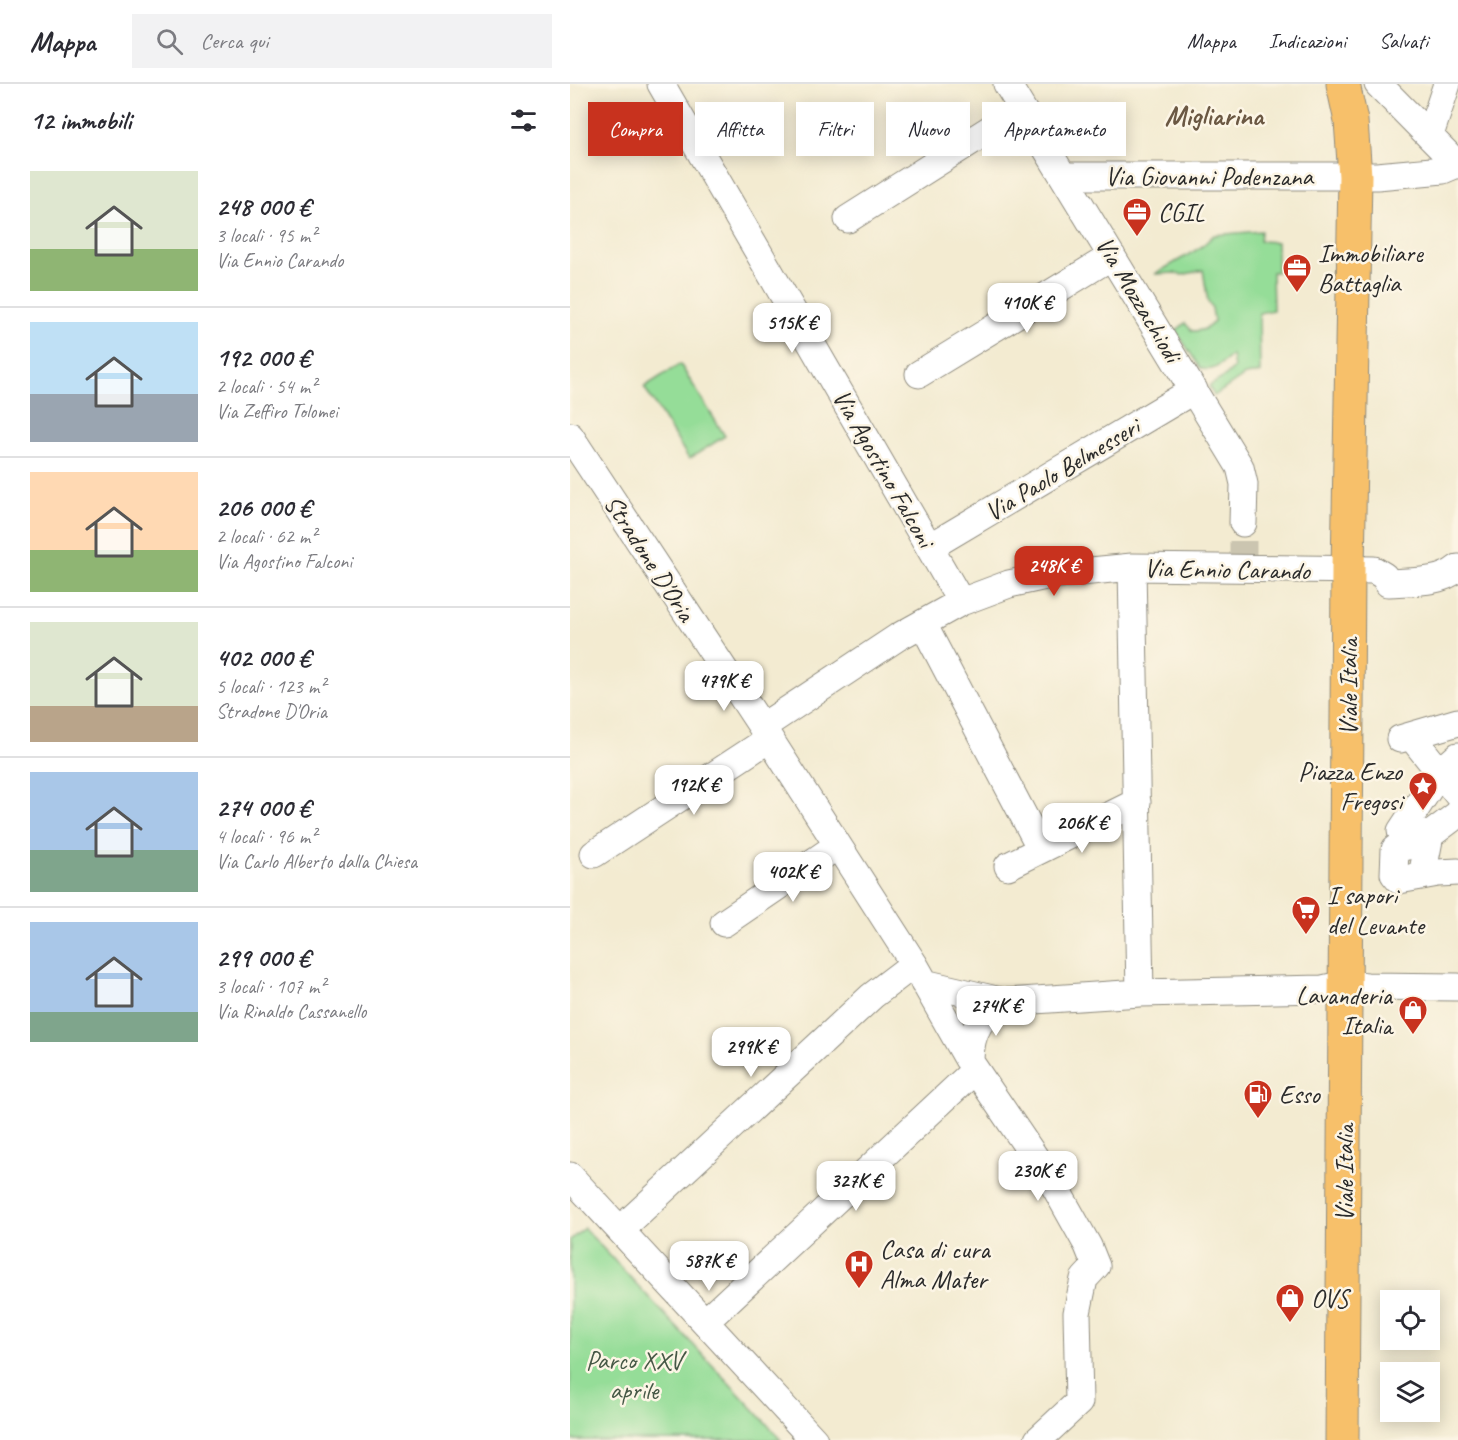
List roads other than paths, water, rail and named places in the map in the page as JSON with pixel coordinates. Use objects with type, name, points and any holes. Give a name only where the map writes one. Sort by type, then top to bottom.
[{"type":"main road","name":"Viale Italia","points":[[1342,1440],[1347,877],[1361,570],[1354,163],[1351,121],[1343,84]]},
{"type":"street","name":"Via Agostino Falconi","points":[[661,84],[961,602]]},
{"type":"street","name":"Via Mozzachiodi","points":[[1007,84],[1018,102]]},
{"type":"street","points":[[1378,84],[1433,126],[1458,164]]},
{"type":"street","points":[[1433,126],[1435,84]]},
{"type":"street","points":[[1433,126],[1447,84]]},
{"type":"street","points":[[849,219],[982,134]]},
{"type":"street","name":"Via Mozzachiodi","points":[[1051,156],[1240,467],[1244,484],[1243,523]]},
{"type":"street","name":"Via Giovanni Podenzana","points":[[1064,176],[1354,163],[1377,176],[1443,170],[1458,164]]},
{"type":"street","points":[[919,374],[1112,256]]},
{"type":"street","name":"Via Paolo Belmesseri","points":[[930,547],[1194,390]]},
{"type":"street","name":"Stradone D'Oria","points":[[571,440],[765,733],[919,973],[973,1066],[1055,1187],[1088,1246],[1096,1266],[1084,1279],[1077,1313],[1079,1402],[1038,1440]]},
{"type":"street","points":[[1132,567],[1140,993]]},
{"type":"street","name":"Via Ennio Carando","points":[[594,854],[765,733],[865,658],[961,602],[1008,584],[1082,571],[1132,567],[1361,570]]},
{"type":"street","points":[[1361,570],[1384,576],[1388,583],[1435,579],[1450,575],[1458,568]]},
{"type":"street","points":[[923,624],[1041,849]]},
{"type":"street","points":[[1458,722],[1406,738],[1449,764],[1458,795]]},
{"type":"street","points":[[1449,764],[1408,840],[1394,874],[1399,880],[1458,872]]},
{"type":"street","points":[[1008,866],[1137,802]]},
{"type":"street","points":[[1408,840],[1458,814]]},
{"type":"street","points":[[1408,840],[1422,876]]},
{"type":"street","points":[[724,923],[837,846]]},
{"type":"street","points":[[620,1230],[872,996],[919,973],[1010,1002]]},
{"type":"street","points":[[705,1322],[973,1066],[972,1039],[976,1026],[988,1012],[1010,1002],[1140,993],[1323,989],[1345,984],[1458,987]]},
{"type":"street","points":[[570,1176],[814,1440]]},
{"type":"tunnel","points":[[1243,523],[1243,568]]},
{"type":"place","name":"CGIL","points":[[1137,238]]},
{"type":"place","name":"Immobiliare Battaglia","points":[[1297,294]]},
{"type":"place","name":"Piazza Enzo Fregosi","points":[[1423,812]]},
{"type":"place","name":"I sapori del Levante","points":[[1306,936]]},
{"type":"place","name":"Lavanderia Italia","points":[[1413,1036]]},
{"type":"place","name":"Esso","points":[[1258,1120]]},
{"type":"place","name":"Casa di cura Alma Mater","points":[[859,1290]]},
{"type":"place","name":"OVS","points":[[1290,1324]]},
{"type":"district","name":"Migliarina","points":[[1214,115]]},
{"type":"park label","name":"Parco XXV aprile","points":[[634,1375]]}]
